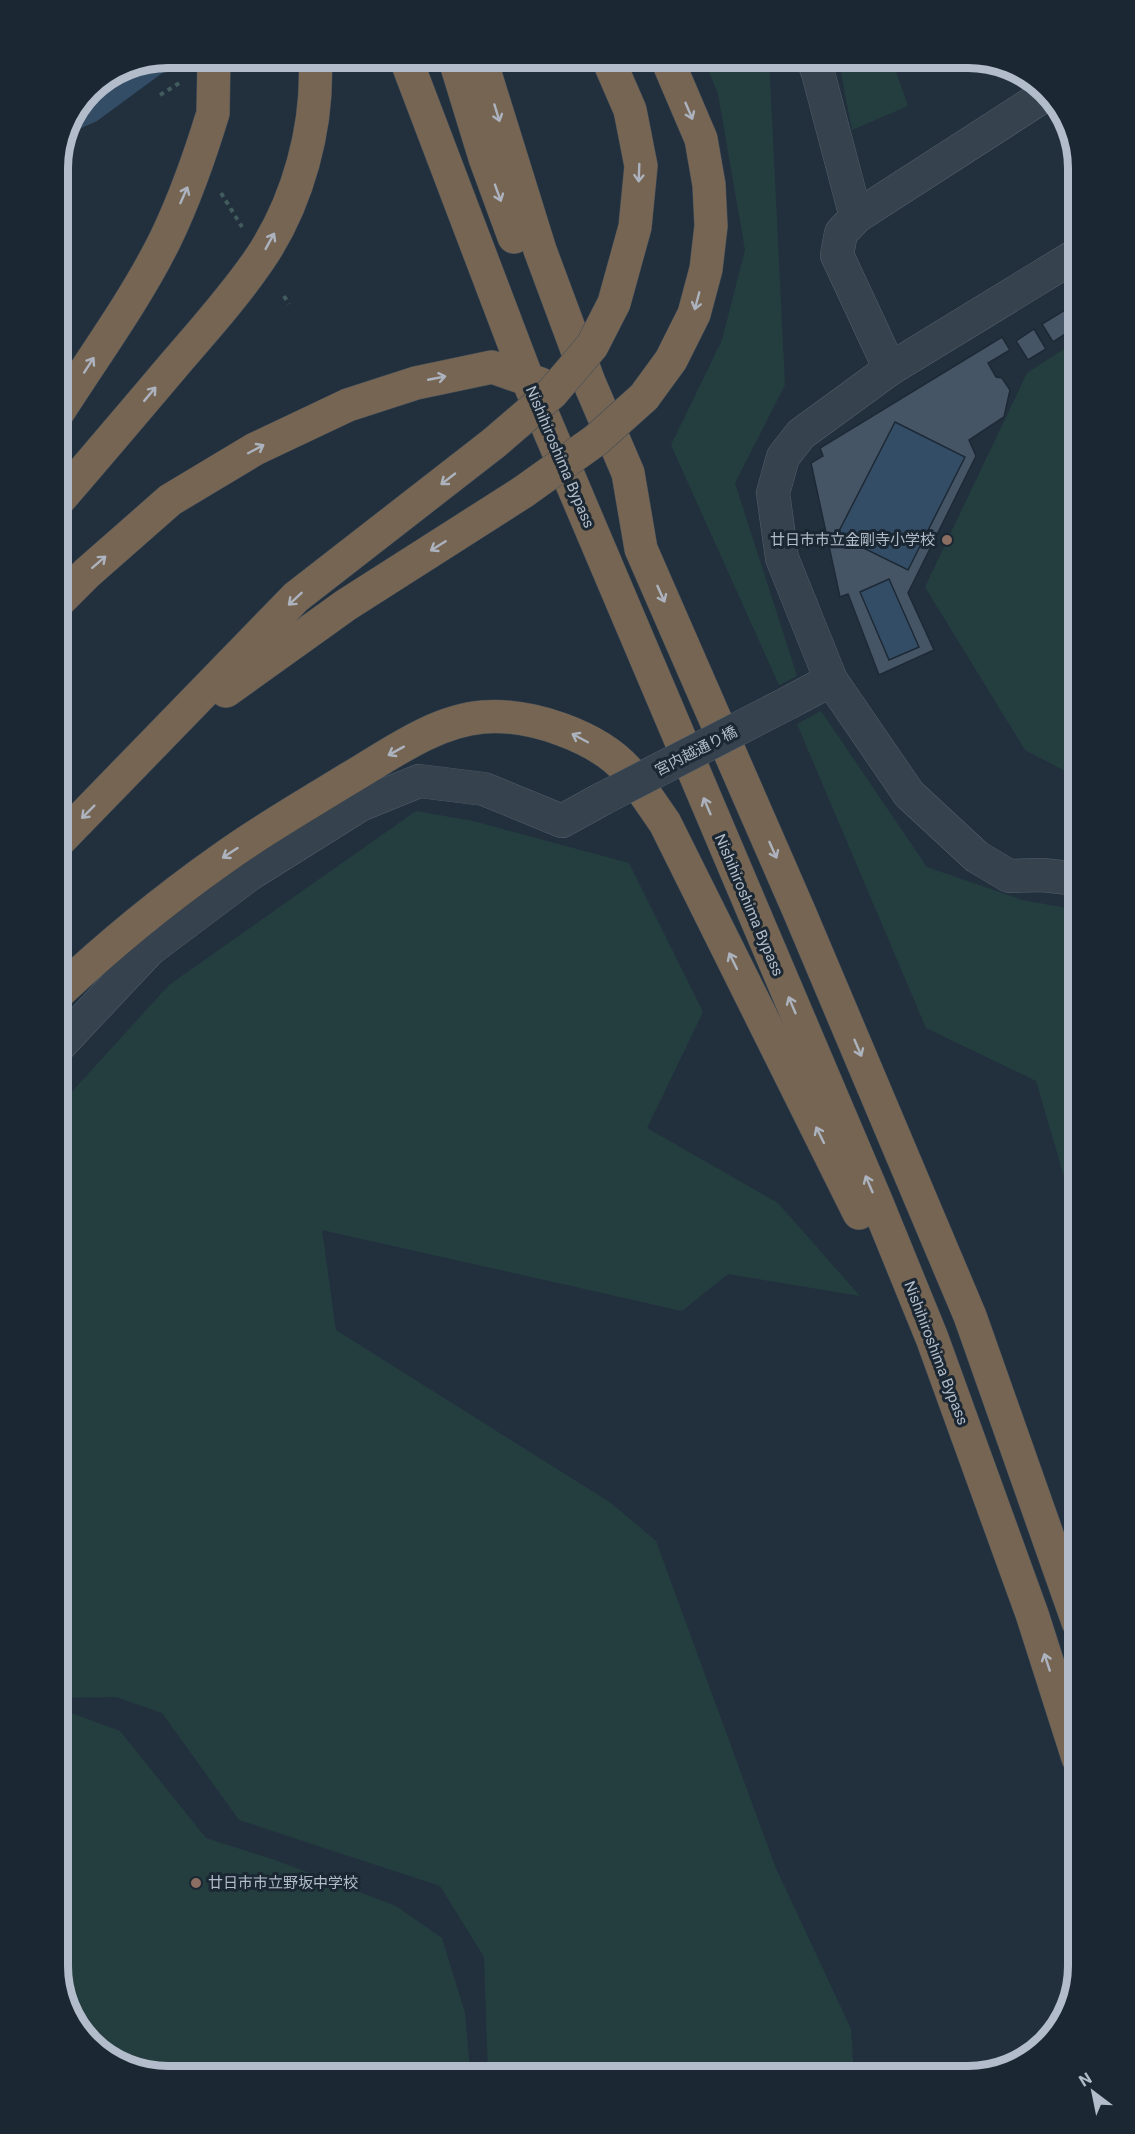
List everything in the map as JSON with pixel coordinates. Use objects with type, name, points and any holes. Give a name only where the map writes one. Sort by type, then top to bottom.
[{"type":"highway","points":[[68,397],[131,300],[165,239],[194,173],[213,113],[214,68]]},
{"type":"highway","points":[[68,489],[230,299],[260,258],[284,215],[301,168],[312,119],[314,68]]},
{"type":"highway","name":"Nishihiroshima Bypass","points":[[409,68],[526,378],[932,1338],[1032,1614],[1068,1727]]},
{"type":"highway","points":[[421,68],[440,151]]},
{"type":"highway","points":[[457,68],[485,159],[573,395],[799,911],[970,1316],[1068,1594]]},
{"type":"highway","points":[[483,68],[540,250],[589,382],[628,473],[641,549]]},
{"type":"highway","points":[[68,832],[296,597],[494,443],[552,393],[592,346],[614,303],[635,227],[640,166],[630,110],[612,68]]},
{"type":"highway","points":[[119,781],[205,706],[346,605],[523,492],[597,440],[644,397],[670,360],[694,314],[706,269],[711,226],[709,185],[701,139],[671,68]]},
{"type":"highway","points":[[68,592],[170,500],[255,449],[348,405],[416,383],[492,367],[573,395]]},
{"type":"highway","points":[[68,984],[155,908],[223,858],[419,738],[448,725],[483,717],[515,718],[546,724],[576,735],[628,771],[665,823],[919,1335],[948,1397],[987,1493]]},
{"type":"street","points":[[816,68],[856,217]]},
{"type":"street","points":[[890,369],[837,255],[841,233],[856,217],[1040,99]]},
{"type":"street","points":[[1068,260],[890,369],[801,434],[783,457],[773,493],[782,558],[831,680],[909,794],[977,857],[1009,876],[1042,875],[1068,878]]},
{"type":"street","name":"宮内越通り橋","points":[[68,1036],[149,950],[250,874],[360,806],[419,781],[484,789],[562,821],[831,680]]},
{"type":"path","points":[[219,190],[242,228]]},
{"type":"path","points":[[284,296],[289,304]]},
{"type":"green space","points":[[707,68],[770,68],[785,385],[735,483],[797,676],[779,685],[671,445],[722,340],[745,250],[718,94]]},
{"type":"green space","points":[[840,68],[895,68],[908,106],[852,130]]},
{"type":"green space","points":[[1068,346],[1068,771],[1025,750],[925,587],[1027,373]]},
{"type":"green space","points":[[821,711],[927,867],[1022,900],[1068,908],[1068,1190],[1036,1081],[926,1028],[797,724]]},
{"type":"green space","points":[[416,811],[473,821],[629,863],[703,1012],[647,1128],[778,1203],[860,1296],[728,1274],[682,1311],[322,1230],[336,1330],[611,1503],[656,1541],[775,1866],[851,2029],[853,2066],[488,2066],[484,1957],[440,1886],[239,1820],[162,1713],[116,1697],[68,1698],[68,1096],[169,985]]},
{"type":"green space","name":"廿日市市立野坂中学校","points":[[68,1712],[120,1731],[206,1838],[275,1860],[396,1906],[442,1938],[465,2013],[470,2066],[161,2066],[135,2061],[112,2050],[88,2027],[75,2005],[69,1986]]},
{"type":"water","points":[[169,68],[97,121],[75,131],[88,107],[102,92],[117,81],[148,69]]},
{"type":"water","points":[[895,422],[965,457],[908,570],[837,535]]},
{"type":"water","points":[[889,579],[919,647],[889,660],[860,592]]},
{"type":"building","points":[[1068,308],[1068,332],[1053,342],[1042,324]]},
{"type":"building","points":[[1034,329],[1046,349],[1028,360],[1016,341]]},
{"type":"building","points":[[1002,337],[1010,350],[988,363],[996,377],[1002,378],[1010,390],[1004,417],[969,440],[976,456],[908,593],[934,650],[879,675],[848,594],[840,597],[811,463],[823,456],[820,448]],"holes":[[[895,422],[965,457],[908,570],[837,535]],[[889,579],[919,647],[889,660],[860,592]]]},
{"type":"place","name":"廿日市市立金剛寺小学校","points":[[947,540]]},
{"type":"place","name":"廿日市市立野坂中学校","points":[[196,1883]]}]
